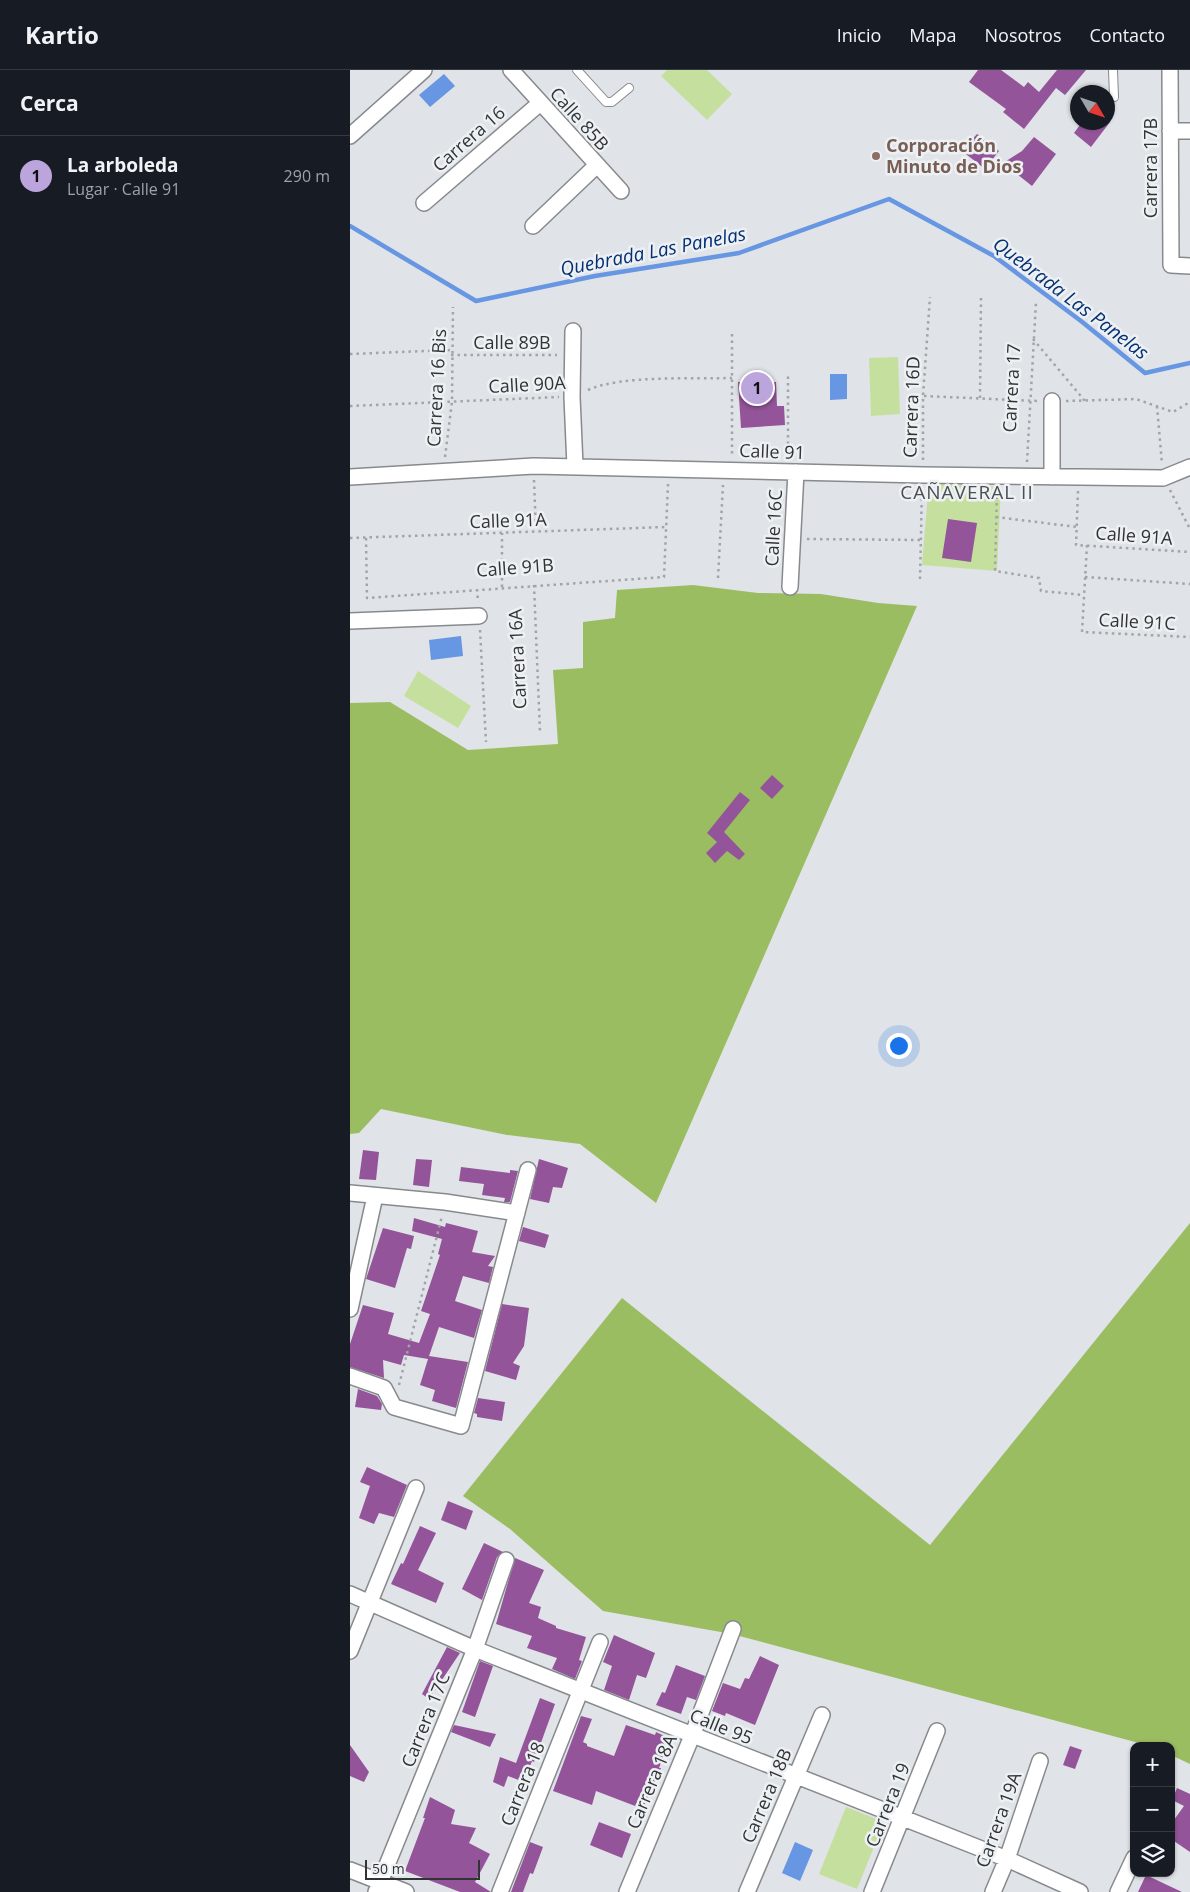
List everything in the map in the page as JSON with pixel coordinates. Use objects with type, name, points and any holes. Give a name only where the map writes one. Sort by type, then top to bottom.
[{"type":"street","points":[[350,136],[405,76],[424,70]]},
{"type":"street","name":"Calle 85B","points":[[511,70],[539,104],[621,191]]},
{"type":"street","name":"Carrera 17B","points":[[1170,70],[1171,265],[1190,266]]},
{"type":"street","name":"Carrera 16","points":[[424,203],[539,104]]},
{"type":"street","points":[[1170,131],[1190,131]]},
{"type":"street","points":[[533,226],[596,166]]},
{"type":"street","points":[[573,331],[572,396],[575,466]]},
{"type":"street","points":[[1052,401],[1052,477]]},
{"type":"street","name":"Calle 91","points":[[350,480],[444,471],[534,466],[923,475],[1163,478],[1190,467]]},
{"type":"street","name":"Calle 16C","points":[[790,587],[792,472]]},
{"type":"street","points":[[350,621],[479,616]]},
{"type":"street","points":[[350,1376],[384,1388],[394,1407],[461,1426],[528,1170]]},
{"type":"street","points":[[350,1193],[445,1202],[517,1213]]},
{"type":"street","points":[[350,1309],[375,1196]]},
{"type":"street","points":[[350,1651],[416,1488]]},
{"type":"street","name":"Carrera 17C","points":[[378,1887],[474,1649],[506,1560]]},
{"type":"street","name":"Calle 95","points":[[350,1594],[474,1649],[1007,1859],[1080,1892]]},
{"type":"street","name":"Carrera 18A","points":[[627,1892],[692,1736],[733,1629]]},
{"type":"street","name":"Carrera 18","points":[[500,1892],[600,1642]]},
{"type":"street","name":"Carrera 18B","points":[[747,1892],[794,1776],[822,1715]]},
{"type":"street","name":"Carrera 19","points":[[872,1892],[937,1731]]},
{"type":"street","name":"Carrera 19A","points":[[993,1892],[1007,1859],[1040,1761]]},
{"type":"street","points":[[1118,1892],[1130,1866]]},
{"type":"street","points":[[350,1870],[378,1887],[406,1892]]},
{"type":"lane","points":[[577,70],[606,102],[612,102],[629,88]]},
{"type":"lane","points":[[1113,70],[1114,85]]},
{"type":"path","name":"Carrera 16D","points":[[920,579],[923,396],[930,296]]},
{"type":"path","points":[[980,398],[981,297]]},
{"type":"path","name":"Carrera 17","points":[[1027,476],[1036,302]]},
{"type":"path","name":"Carrera 16 Bis","points":[[444,471],[452,402],[451,350],[453,307]]},
{"type":"path","points":[[718,578],[728,469],[732,334]]},
{"type":"path","points":[[1033,339],[1085,401]]},
{"type":"path","name":"Calle 89B","points":[[350,354],[451,350]]},
{"type":"path","name":"Calle 89B","points":[[451,355],[573,356]]},
{"type":"path","name":"Calle 16C","points":[[788,375],[792,472]]},
{"type":"path","name":"Calle 90A","points":[[350,406],[572,396],[599,385],[618,382],[732,378]]},
{"type":"path","points":[[1157,406],[1163,478],[1190,529]]},
{"type":"path","points":[[534,466],[536,532]]},
{"type":"path","points":[[666,527],[669,468]]},
{"type":"path","points":[[998,476],[994,571],[1039,578],[1041,591],[1084,595],[1087,545]]},
{"type":"path","points":[[1077,527],[1078,477]]},
{"type":"path","name":"Calle 91A","points":[[996,516],[1077,527],[1076,545],[1190,552]]},
{"type":"path","name":"Calle 91A","points":[[350,538],[666,527]]},
{"type":"path","name":"Calle 91B","points":[[366,538],[367,598],[664,577],[666,527]]},
{"type":"path","points":[[502,533],[502,587]]},
{"type":"path","points":[[792,539],[921,540]]},
{"type":"path","points":[[1085,576],[1190,584]]},
{"type":"path","name":"Carrera 16A","points":[[534,585],[540,732]]},
{"type":"path","points":[[477,589],[486,742]]},
{"type":"path","name":"Calle 91C","points":[[1084,595],[1082,632],[1190,637]]},
{"type":"path","points":[[394,1407],[445,1202]]},
{"type":"green space","points":[[667,70],[707,70],[732,94],[707,120],[661,76]]},
{"type":"green space","points":[[898,357],[900,414],[871,416],[869,358]]},
{"type":"green space","points":[[929,481],[1001,487],[997,571],[922,565]]},
{"type":"green space","points":[[693,585],[758,593],[821,594],[878,603],[917,606],[656,1203],[580,1144],[507,1135],[381,1109],[359,1133],[350,1134],[350,703],[390,702],[468,750],[558,744],[553,670],[583,668],[583,622],[615,618],[617,590]]},
{"type":"green space","points":[[418,671],[471,706],[458,728],[404,696]]},
{"type":"green space","points":[[1190,1223],[1190,1764],[1175,1757],[1175,1742],[1135,1742],[732,1634],[603,1611],[510,1529],[463,1496],[622,1298],[930,1545]]},
{"type":"green space","points":[[846,1807],[884,1822],[857,1889],[819,1874]]},
{"type":"water","points":[[444,74],[455,86],[430,107],[419,95]]},
{"type":"water","points":[[830,374],[847,374],[847,399],[830,400]]},
{"type":"water","points":[[461,636],[463,656],[431,660],[429,640]]},
{"type":"water","points":[[795,1842],[813,1850],[800,1881],[782,1873]]},
{"type":"building","points":[[978,70],[1001,70],[1024,87],[1028,82],[1039,92],[1057,70],[1086,70],[1073,85],[1070,85],[1070,89],[1065,95],[1056,88],[1024,129],[1003,112],[1006,109],[969,82]]},
{"type":"building","points":[[1076,130],[1104,130],[1091,147],[1074,133]]},
{"type":"building","points":[[977,134],[999,151],[985,169],[962,151]]},
{"type":"building","points":[[1034,137],[1056,154],[1032,186],[1003,163],[1022,151]]},
{"type":"building","points":[[738,382],[776,382],[777,406],[784,406],[785,425],[741,428]]},
{"type":"building","points":[[948,519],[977,523],[971,562],[942,558]]},
{"type":"building","points":[[772,775],[784,786],[772,799],[760,788]]},
{"type":"building","points":[[740,792],[750,800],[724,832],[745,854],[739,860],[727,851],[715,863],[706,853],[717,842],[707,833]]},
{"type":"building","points":[[363,1150],[379,1152],[376,1180],[359,1179]]},
{"type":"building","points":[[416,1159],[432,1160],[429,1187],[413,1185]]},
{"type":"building","points":[[539,1159],[568,1168],[562,1188],[553,1187],[549,1203],[530,1199]]},
{"type":"building","points":[[461,1167],[510,1173],[510,1170],[518,1171],[510,1202],[504,1202],[505,1198],[482,1195],[484,1184],[459,1181]]},
{"type":"building","points":[[414,1218],[445,1227],[446,1223],[478,1231],[472,1252],[495,1256],[488,1266],[493,1267],[489,1283],[463,1276],[455,1301],[482,1310],[474,1338],[439,1327],[429,1356],[468,1362],[456,1408],[432,1401],[435,1390],[420,1385],[428,1359],[404,1355],[401,1365],[383,1360],[384,1378],[350,1367],[350,1344],[363,1305],[394,1313],[388,1334],[419,1343],[430,1314],[421,1311],[440,1255],[438,1254],[442,1239],[412,1231]]},
{"type":"building","points":[[523,1227],[549,1235],[545,1248],[519,1241]]},
{"type":"building","points":[[383,1228],[414,1236],[411,1249],[407,1248],[395,1288],[366,1279]]},
{"type":"building","points":[[502,1304],[529,1308],[524,1346],[513,1363],[520,1366],[516,1380],[485,1371]]},
{"type":"building","points":[[358,1389],[377,1396],[382,1404],[381,1410],[355,1407]]},
{"type":"building","points":[[478,1398],[505,1402],[502,1421],[477,1417],[477,1414],[474,1413]]},
{"type":"building","points":[[367,1467],[407,1485],[394,1517],[379,1513],[374,1524],[359,1518],[370,1486],[360,1482]]},
{"type":"building","points":[[448,1501],[473,1511],[466,1530],[441,1520]]},
{"type":"building","points":[[420,1526],[436,1533],[418,1570],[444,1583],[436,1603],[391,1584],[401,1563],[403,1564]]},
{"type":"building","points":[[484,1543],[503,1552],[497,1557],[482,1600],[462,1589]]},
{"type":"building","points":[[515,1558],[544,1570],[529,1603],[541,1607],[538,1618],[556,1626],[556,1628],[586,1637],[579,1660],[582,1661],[575,1679],[552,1669],[557,1658],[527,1648],[532,1636],[496,1624]]},
{"type":"building","points":[[614,1635],[655,1653],[646,1678],[637,1675],[629,1700],[604,1690],[612,1666],[603,1662]]},
{"type":"building","points":[[447,1647],[460,1653],[429,1699],[422,1694]]},
{"type":"building","points":[[760,1656],[779,1665],[755,1725],[726,1713],[725,1716],[712,1711],[723,1683],[740,1689],[745,1678],[749,1679]]},
{"type":"building","points":[[480,1661],[493,1666],[475,1717],[462,1712]]},
{"type":"building","points":[[676,1665],[705,1676],[696,1700],[687,1697],[681,1714],[656,1705],[662,1692],[665,1693]]},
{"type":"building","points":[[540,1698],[555,1704],[534,1762],[532,1761],[524,1782],[508,1776],[504,1787],[493,1782],[500,1757],[516,1763]]},
{"type":"building","points":[[581,1716],[592,1719],[583,1742],[587,1746],[614,1756],[626,1725],[655,1735],[656,1732],[669,1738],[664,1748],[666,1749],[659,1768],[661,1768],[643,1809],[596,1791],[592,1805],[553,1791]]},
{"type":"building","points":[[454,1725],[496,1734],[490,1747],[451,1732]]},
{"type":"building","points":[[350,1745],[369,1772],[364,1782],[350,1776]]},
{"type":"building","points":[[1070,1746],[1082,1750],[1075,1769],[1063,1765]]},
{"type":"building","points":[[1177,1788],[1190,1794],[1190,1852],[1175,1842],[1175,1818],[1184,1806],[1175,1802]]},
{"type":"building","points":[[430,1797],[455,1810],[451,1824],[476,1828],[469,1843],[490,1854],[475,1882],[491,1892],[460,1892],[405,1871],[425,1818],[423,1818]]},
{"type":"building","points":[[599,1822],[631,1834],[622,1858],[590,1845]]},
{"type":"building","points":[[530,1842],[543,1847],[533,1874],[530,1873],[523,1892],[511,1892]]},
{"type":"building","points":[[1145,1877],[1150,1877],[1182,1892],[1138,1892]]},
{"type":"waterway","name":"Quebrada Las Panelas","points":[[350,226],[476,301],[595,276],[739,253],[889,199],[994,256],[1081,321],[1145,373],[1190,363]]},
{"type":"place","name":"Corporación Minuto de Dios","points":[[876,156]]},
{"type":"place","name":"La arboleda","points":[[757,388]]},
{"type":"district","name":"CAÑAVERAL II","points":[[967,492]]}]
